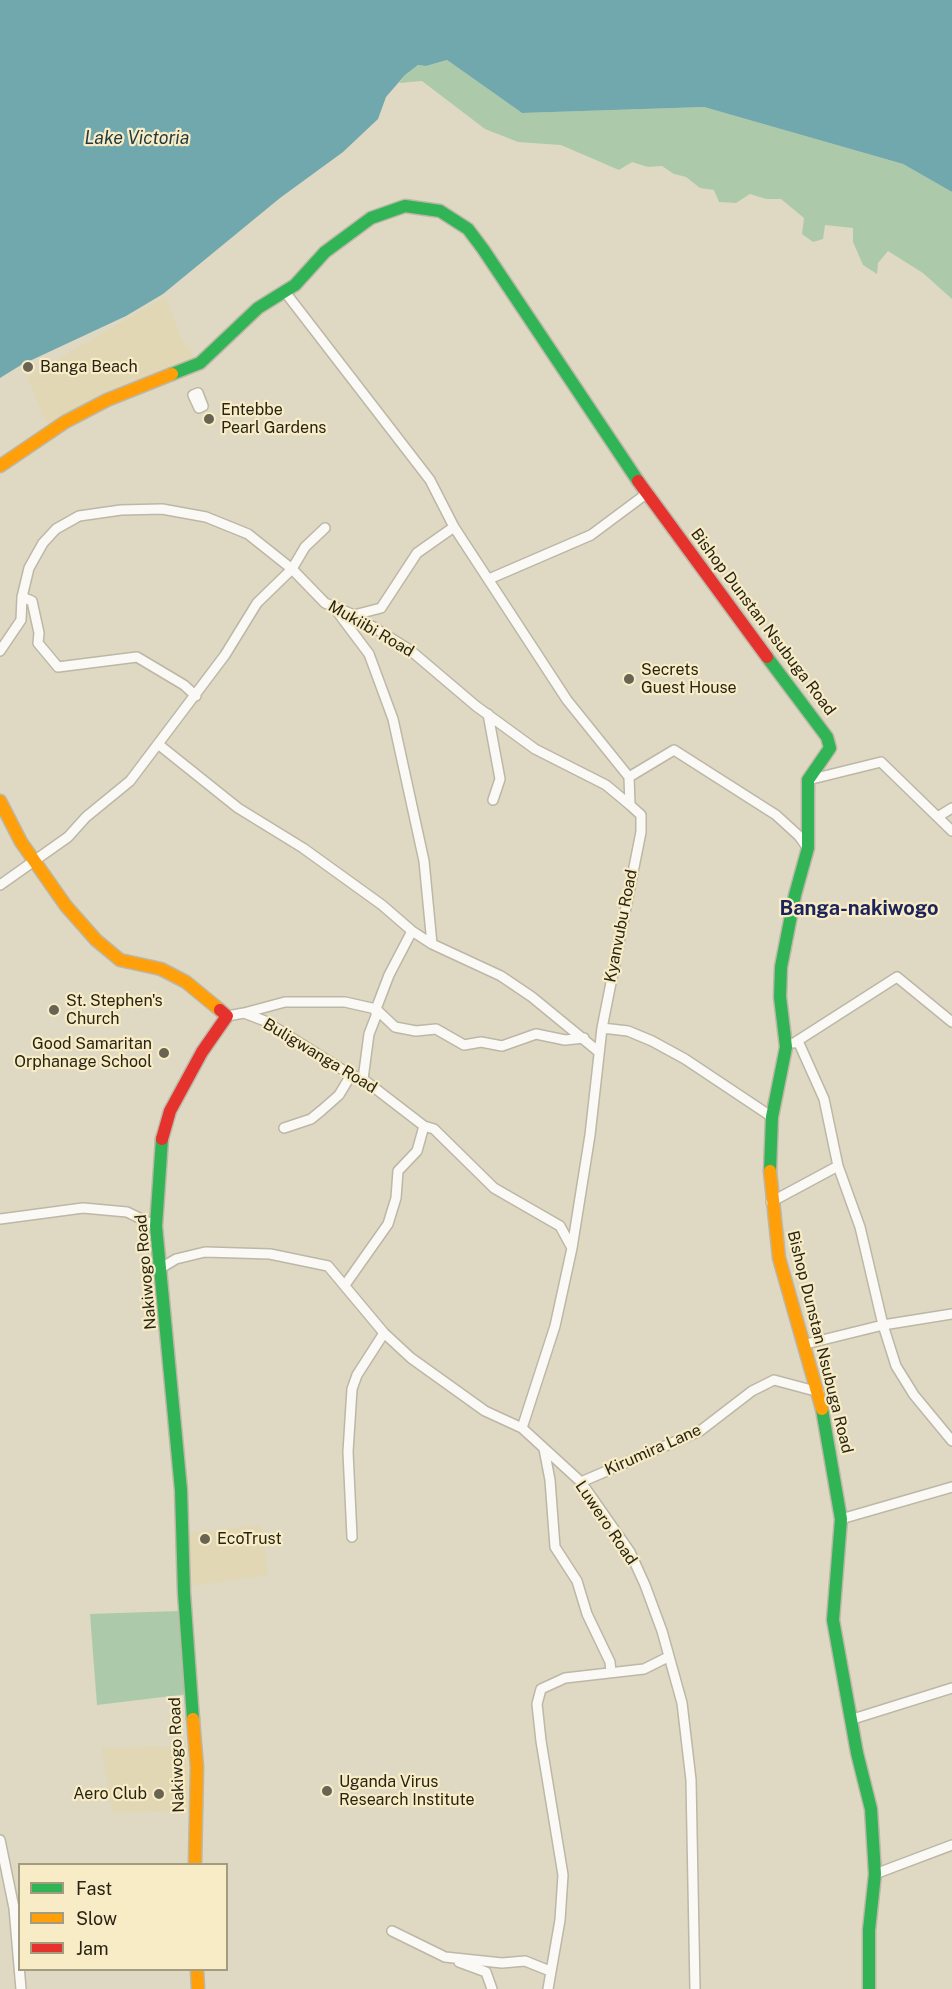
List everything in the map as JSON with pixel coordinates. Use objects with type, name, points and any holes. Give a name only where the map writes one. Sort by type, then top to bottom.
[{"type":"street","name":"Bishop Dunstan Nsubuga Road","points":[[0,466],[65,423],[107,400],[200,363],[258,308],[285,292],[338,241],[389,210],[405,206],[420,207],[454,218],[468,229],[483,249],[646,494],[827,737],[830,748],[808,780],[808,848],[795,895],[781,967],[780,996],[786,1047],[772,1117],[769,1162],[771,1202],[779,1258],[819,1392],[832,1456],[841,1519],[833,1620],[853,1719],[857,1753],[871,1809],[875,1874],[868,1951],[869,1989]]},
{"type":"street","points":[[285,292],[430,480],[454,527],[567,700],[629,777],[674,750],[692,759],[776,815],[800,836],[808,848]]},
{"type":"street","points":[[489,579],[591,535],[646,494]]},
{"type":"street","name":"Mukiibi Road","points":[[0,651],[21,620],[22,597],[28,568],[43,543],[56,529],[79,516],[121,510],[162,509],[228,523],[261,542],[292,568],[309,588],[334,608],[354,615],[410,650],[535,749],[606,785],[630,805]]},
{"type":"street","points":[[354,615],[381,609],[417,553],[454,527]]},
{"type":"street","points":[[0,885],[68,837],[86,817],[130,781],[225,656],[257,603],[292,568],[297,557],[325,528]]},
{"type":"street","points":[[22,597],[32,601],[39,633],[38,643],[58,667],[137,657],[184,685],[196,696]]},
{"type":"street","points":[[334,608],[369,654],[393,719],[424,861],[432,944]]},
{"type":"street","points":[[488,714],[500,779],[494,800]]},
{"type":"street","points":[[158,744],[238,808],[303,848],[382,905],[412,932],[432,944],[501,976],[584,1038],[599,1052]]},
{"type":"street","points":[[808,780],[881,762],[952,831]]},
{"type":"street","name":"Kyanvubu Road","points":[[522,1428],[555,1326],[572,1248],[590,1135],[602,1028],[641,832],[641,815],[630,805],[629,777]]},
{"type":"street","points":[[0,801],[21,842],[66,906],[96,940],[120,960],[161,969],[186,982],[227,1016]]},
{"type":"street","points":[[939,816],[952,808]]},
{"type":"street","points":[[363,1078],[369,1034],[376,1016],[376,1009],[389,975],[412,932]]},
{"type":"street","points":[[786,1047],[897,977],[952,1022]]},
{"type":"street","points":[[244,1013],[285,1002],[345,1002],[376,1009],[390,1023],[402,1030],[435,1029],[464,1045],[481,1042],[502,1046],[536,1034],[565,1040],[584,1038]]},
{"type":"street","name":"Buligwanga Road","points":[[227,1016],[244,1013],[265,1021],[351,1075],[363,1078],[424,1126],[434,1129],[494,1188],[560,1226],[572,1248]]},
{"type":"street","name":"Nakiwogo Road","points":[[195,1863],[197,1767],[184,1593],[181,1490],[156,1226],[160,1148],[170,1111],[202,1052],[227,1016]]},
{"type":"street","points":[[602,1028],[628,1031],[652,1041],[685,1059],[772,1117]]},
{"type":"street","points":[[798,1041],[824,1100],[838,1166],[860,1227],[883,1325],[896,1366],[952,1441]]},
{"type":"street","points":[[284,1128],[311,1119],[339,1095],[351,1075]]},
{"type":"street","points":[[345,1285],[388,1224],[396,1198],[398,1172],[417,1151],[424,1126]]},
{"type":"street","points":[[771,1202],[838,1166]]},
{"type":"street","points":[[0,1218],[83,1208],[127,1212],[156,1226]]},
{"type":"street","name":"Luwero Road","points":[[161,1268],[176,1260],[205,1252],[270,1254],[328,1266],[384,1333],[452,1389],[485,1411],[522,1428],[581,1482],[630,1552],[662,1631],[682,1703],[689,1747],[695,1989]]},
{"type":"street","points":[[806,1344],[883,1325],[952,1314]]},
{"type":"street","points":[[352,1537],[348,1452],[352,1389],[357,1375],[384,1333]]},
{"type":"street","name":"Kirumira Lane","points":[[581,1482],[700,1431],[752,1391],[768,1382],[774,1380],[819,1392]]},
{"type":"street","points":[[544,1449],[550,1480],[555,1547],[577,1581],[587,1614],[610,1662],[611,1672]]},
{"type":"street","points":[[841,1519],[952,1487]]},
{"type":"street","points":[[548,1989],[560,1920],[563,1875],[537,1704],[541,1689],[565,1678],[644,1669],[668,1657]]},
{"type":"street","points":[[853,1719],[952,1688]]},
{"type":"street","points":[[0,1840],[17,1908],[18,1928]]},
{"type":"street","points":[[875,1874],[952,1845]]},
{"type":"street","points":[[392,1931],[445,1957],[486,1972],[492,1989]]},
{"type":"street","points":[[445,1957],[502,1963],[525,1960],[550,1971]]},
{"type":"street","points":[[20,1971],[21,1989]]},
{"type":"street","points":[[197,1971],[198,1989]]},
{"type":"shaded area","points":[[165,297],[180,335],[194,356],[52,430],[48,426],[27,377]]},
{"type":"shaded area","points":[[261,1525],[268,1575],[190,1586],[185,1533]]},
{"type":"shaded area","points":[[195,1746],[199,1811],[113,1813],[102,1748]]},
{"type":"green space","points":[[447,60],[522,113],[704,107],[903,164],[952,192],[952,299],[923,273],[888,251],[878,263],[877,274],[863,265],[853,242],[853,228],[825,225],[823,239],[813,242],[802,234],[804,218],[781,199],[766,199],[750,194],[736,203],[719,202],[714,190],[700,188],[686,177],[674,174],[662,166],[648,167],[632,162],[619,170],[561,145],[518,142],[485,129],[422,81],[399,83],[418,65],[426,66]]},
{"type":"green space","points":[[179,1611],[188,1694],[97,1705],[90,1614]]},
{"type":"water","name":"Lake Victoria","points":[[0,0],[952,0],[952,192],[903,164],[704,107],[522,113],[447,60],[426,66],[418,65],[405,75],[386,97],[378,119],[343,152],[280,198],[163,294],[126,316],[21,365],[0,378]]},
{"type":"traffic: fast","points":[[172,374],[200,363],[258,308],[295,285],[325,252],[371,218],[405,206],[440,211],[468,229],[483,249],[638,481]]},
{"type":"traffic: fast","points":[[767,657],[827,737],[830,748],[808,780],[808,848],[795,895],[781,967],[780,997],[786,1047],[772,1117],[770,1171]]},
{"type":"traffic: fast","points":[[162,1139],[156,1226],[181,1490],[184,1593],[193,1719]]},
{"type":"traffic: fast","points":[[822,1409],[841,1519],[833,1620],[857,1753],[871,1809],[875,1874],[869,1930],[869,1989]]},
{"type":"traffic: slow","points":[[0,466],[65,422],[107,400],[172,374]]},
{"type":"traffic: slow","points":[[0,801],[21,842],[66,906],[96,940],[120,960],[161,969],[186,982],[220,1010]]},
{"type":"traffic: slow","points":[[770,1171],[779,1258],[822,1409]]},
{"type":"traffic: slow","points":[[193,1719],[197,1767],[195,1863]]},
{"type":"traffic: slow","points":[[197,1971],[198,1989]]},
{"type":"traffic: jam","points":[[638,481],[767,657]]},
{"type":"traffic: jam","points":[[162,1139],[170,1111],[202,1052],[227,1016],[220,1010]]},
{"type":"place","name":"Banga Beach","points":[[28,367]]},
{"type":"place","name":"Entebbe Pearl Gardens","points":[[209,419]]},
{"type":"place","name":"Secrets Guest House","points":[[629,679]]},
{"type":"place","name":"St. Stephen's Church","points":[[54,1010]]},
{"type":"place","name":"Good Samaritan Orphanage School","points":[[164,1053]]},
{"type":"place","name":"EcoTrust","points":[[205,1539]]},
{"type":"place","name":"Uganda Virus Research Institute","points":[[327,1791]]},
{"type":"place","name":"Aero Club","points":[[159,1794]]},
{"type":"district","name":"Banga-nakiwogo","points":[[859,909]]}]
